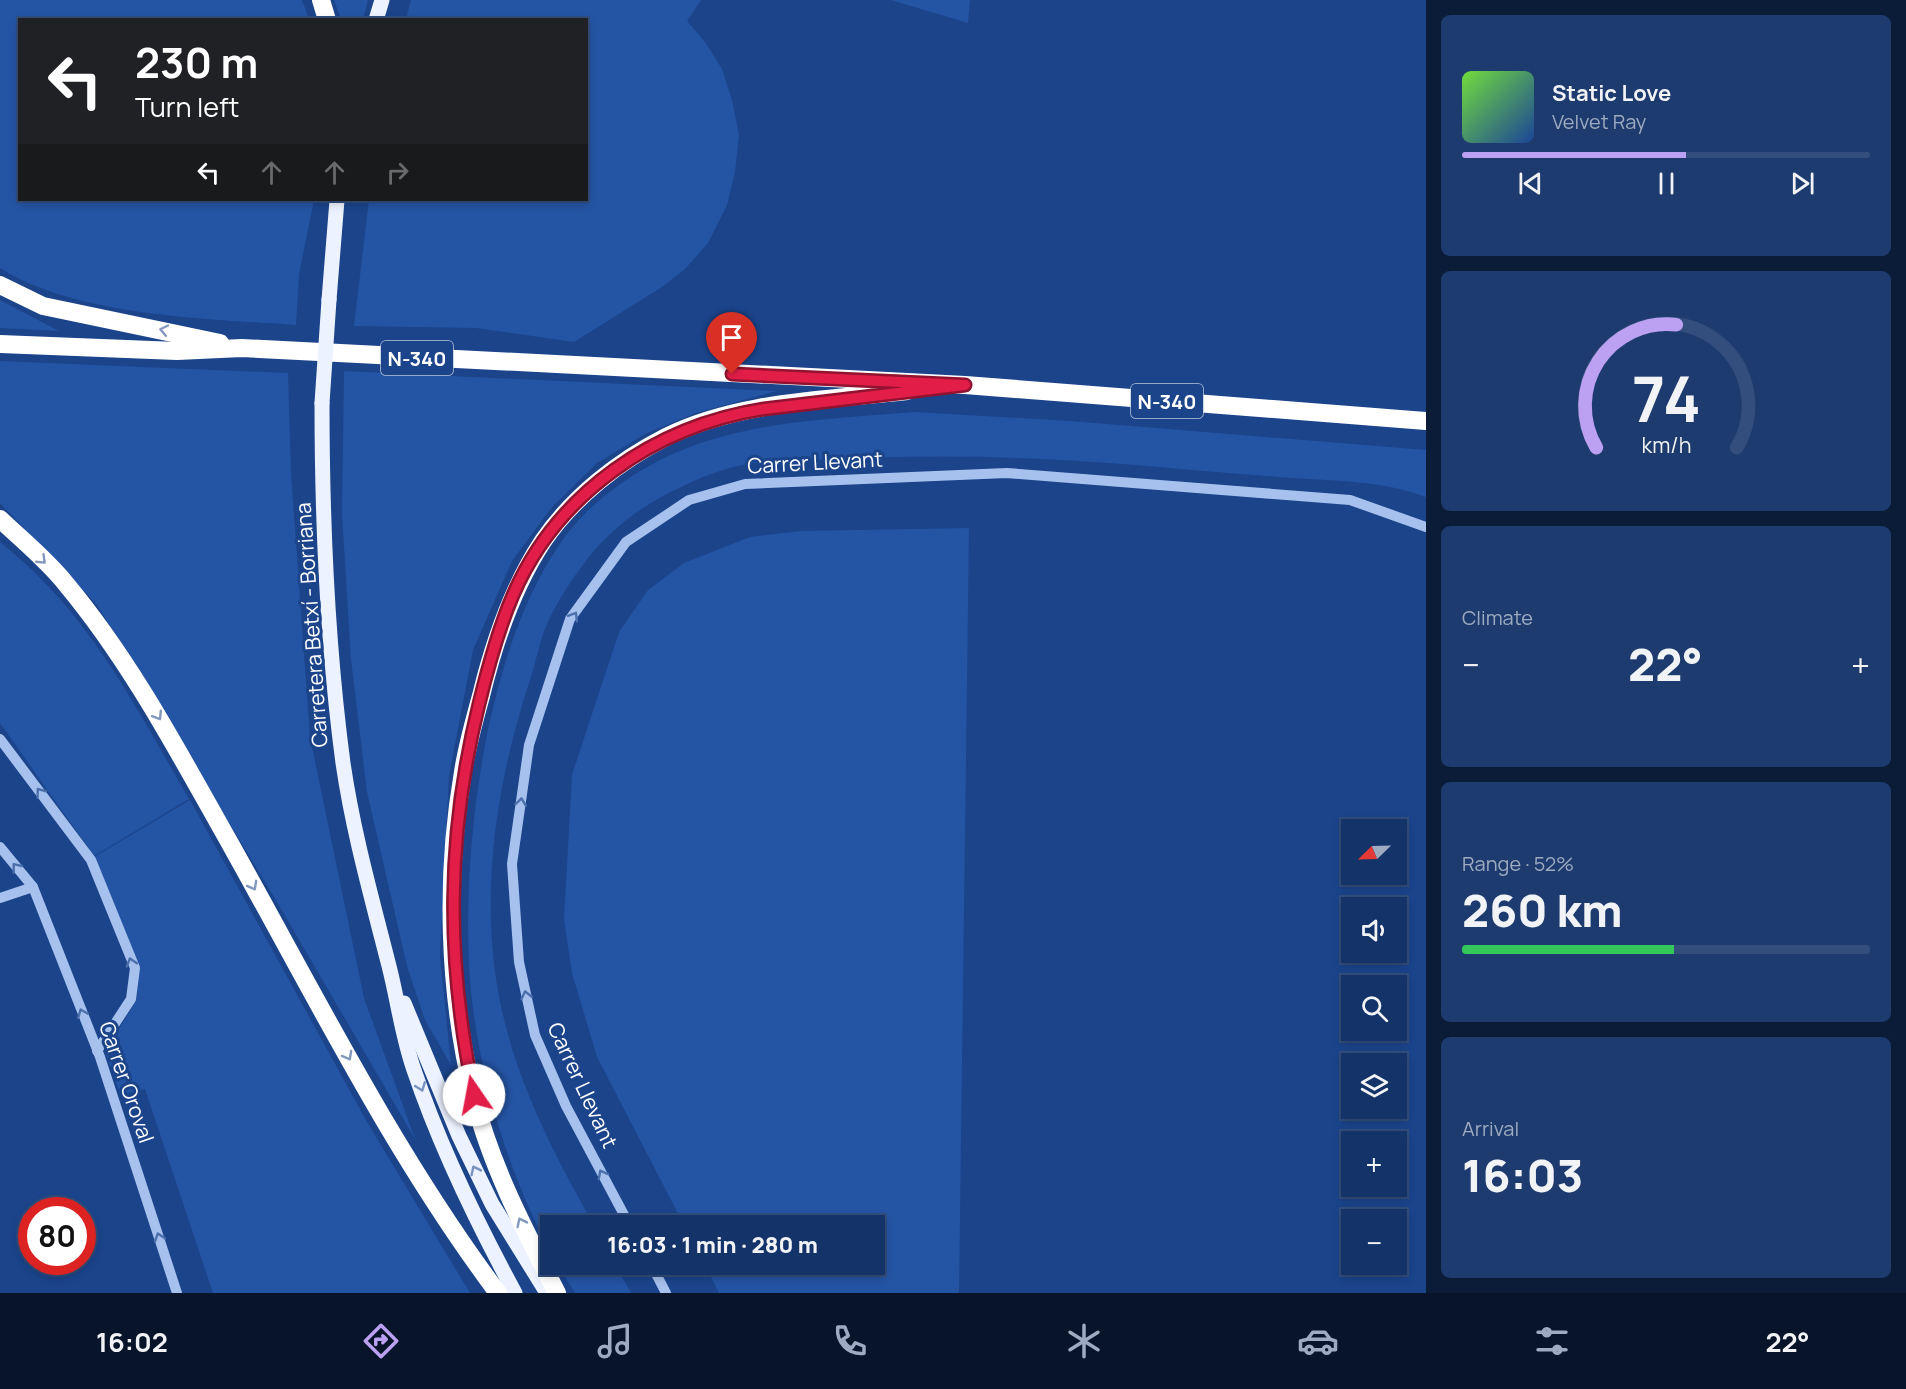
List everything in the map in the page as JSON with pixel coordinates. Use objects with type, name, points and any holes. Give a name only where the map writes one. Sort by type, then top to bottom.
[{"type":"highway","points":[[321,0],[326,18]]},
{"type":"highway","points":[[0,285],[43,306],[242,348]]},
{"type":"highway","name":"N-340","points":[[0,344],[177,351],[242,348],[965,385],[1426,421]]},
{"type":"highway","points":[[557,1293],[513,1206],[487,1142],[463,1043],[454,958],[455,829],[463,770],[497,637],[513,594],[536,553],[565,513],[612,471],[667,436],[741,412],[965,385]]},
{"type":"highway","points":[[0,519],[64,582],[94,619],[160,719],[391,1132],[467,1251],[498,1293]]},
{"type":"main road","points":[[377,18],[382,0]]},
{"type":"main road","name":"Carretera Betxí - Borriana","points":[[337,201],[322,403],[322,510],[326,598],[344,765],[364,870],[414,1069],[446,1155],[486,1240],[515,1293]]},
{"type":"main road","name":"Carretera Betxí - Borriana","points":[[390,970],[459,1137],[492,1204],[548,1293]]},
{"type":"street","name":"Carrer Llevant","points":[[624,1215],[567,1106],[535,1035],[519,962],[512,864],[529,745],[570,620],[626,542],[689,500],[745,484],[1007,473],[1350,500],[1426,527]]},
{"type":"street","points":[[0,739],[91,860],[135,968],[131,999],[98,1051]]},
{"type":"street","name":"Carrer Oroval","points":[[0,847],[33,887],[98,1051],[177,1293]]},
{"type":"street","points":[[0,898],[33,887]]},
{"type":"street","points":[[657,1275],[666,1293]]},
{"type":"shaded area","points":[[0,0],[302,0],[309,18],[18,18],[18,201],[314,201],[299,274],[296,325],[183,317],[103,306],[31,284],[0,268]]},
{"type":"shaded area","points":[[334,0],[368,0],[363,18],[341,18]]},
{"type":"shaded area","points":[[411,0],[701,0],[687,21],[705,42],[722,69],[732,100],[739,135],[735,172],[727,205],[708,243],[685,269],[662,287],[574,342],[476,328],[354,326],[369,201],[588,201],[588,18],[438,18],[440,16],[406,18]]},
{"type":"shaded area","points":[[891,0],[970,0],[968,23]]},
{"type":"shaded area","points":[[0,300],[59,331],[0,328]]},
{"type":"shaded area","points":[[0,361],[288,373],[291,473],[310,737],[364,998],[415,1139],[277,902],[97,605],[0,503]]},
{"type":"shaded area","points":[[344,371],[777,391],[696,413],[647,433],[597,463],[552,507],[512,561],[473,650],[449,776],[440,956],[451,1065],[425,1020],[407,966],[367,792],[351,659],[342,514]]},
{"type":"shaded area","points":[[915,412],[1070,421],[1426,450],[1426,497],[1394,488],[1360,483],[1062,460],[915,457],[799,460],[745,465],[713,473],[660,498],[623,523],[601,543],[576,574],[555,607],[543,634],[507,762],[494,846],[491,931],[495,973],[510,1043],[541,1123],[589,1215],[540,1215],[540,1230],[511,1163],[484,1071],[473,1008],[469,951],[469,885],[475,813],[486,740],[503,669],[527,604],[557,548],[595,504],[631,477],[668,456],[707,441],[746,431],[829,419]]},
{"type":"shaded area","points":[[969,528],[959,1293],[719,1293],[710,1275],[885,1275],[885,1215],[679,1215],[597,1057],[572,973],[564,919],[572,775],[619,632],[648,590],[684,563],[750,537],[801,531]]},
{"type":"shaded area","points":[[0,542],[36,574],[84,629],[122,684],[189,799],[94,856],[0,723]]},
{"type":"shaded area","points":[[190,800],[367,1122],[470,1293],[213,1293],[145,1089],[121,1095],[105,1052],[136,1001],[139,968],[94,857]]},
{"type":"shaded area","points":[[564,1275],[621,1275],[631,1293],[575,1293]]},
{"type":"route","points":[[474,1095],[463,1043],[454,958],[455,829],[463,770],[497,637],[513,594],[545,538],[586,492],[612,471],[667,436],[741,412],[965,385],[732,374]]}]
